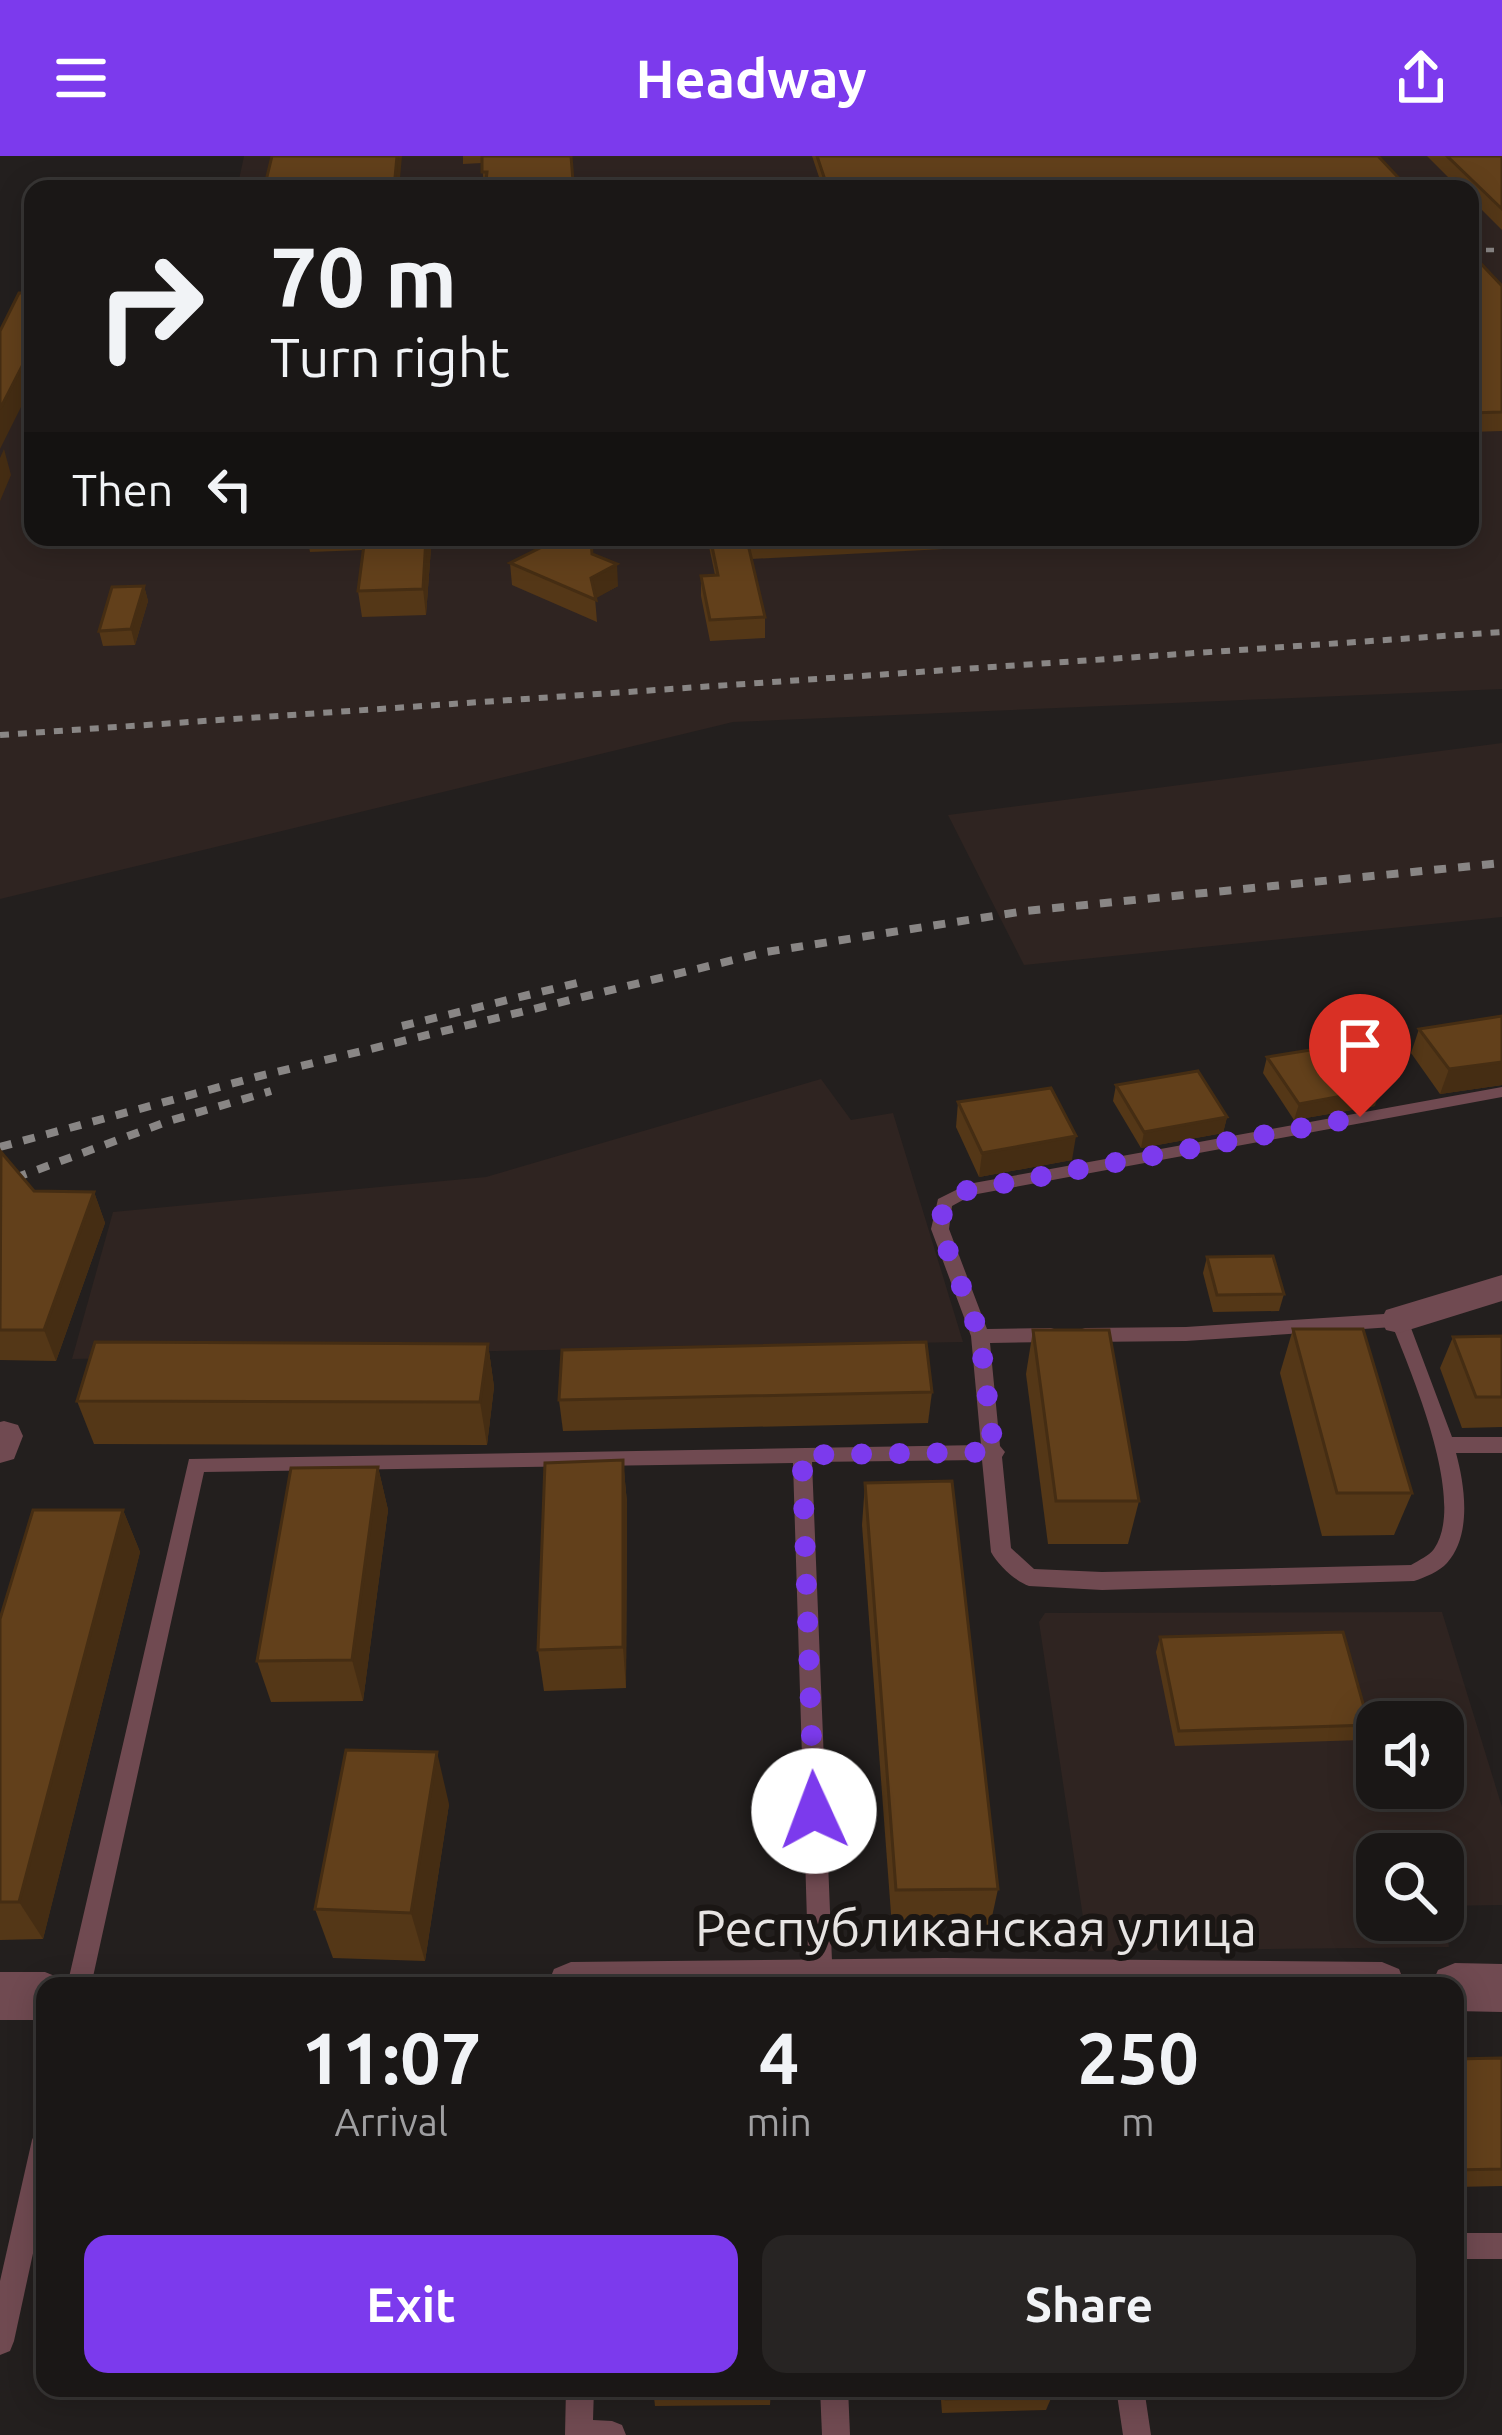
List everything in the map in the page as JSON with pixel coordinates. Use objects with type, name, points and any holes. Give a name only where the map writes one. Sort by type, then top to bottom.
[{"type":"street","points":[[1399,1320],[1502,1288]]},
{"type":"street","points":[[1464,1987],[1502,1988]]},
{"type":"street","points":[[0,1996],[36,1996]]},
{"type":"lane","points":[[980,1336],[1186,1334],[1399,1320],[1450,1445],[1464,1503],[1455,1551],[1439,1568],[1414,1573],[1102,1581],[1029,1576],[1001,1552],[980,1336],[940,1229],[944,1203],[968,1190],[1502,1093]]},
{"type":"lane","points":[[1450,1445],[1502,1445]]},
{"type":"lane","points":[[82,1977],[196,1464],[994,1452]]},
{"type":"lane","points":[[802,1455],[821,1977]]},
{"type":"lane","points":[[0,2341],[36,2180]]},
{"type":"lane","points":[[1464,2246],[1502,2246]]},
{"type":"lane","points":[[580,2397],[579,2434],[612,2435]]},
{"type":"lane","points":[[834,2397],[836,2435]]},
{"type":"lane","points":[[1131,2397],[1137,2435]]},
{"type":"shaded area","points":[[244,156],[1502,156],[1502,689],[733,722],[0,899],[0,335],[24,290],[24,546],[1479,546],[1479,180],[239,180]]},
{"type":"shaded area","points":[[1502,743],[1502,917],[1024,965],[948,815]]},
{"type":"shaded area","points":[[821,1079],[851,1120],[893,1113],[963,1342],[72,1359],[113,1212],[486,1177]]},
{"type":"shaded area","points":[[1442,1612],[1502,1807],[1502,1905],[1464,1906],[1464,1833],[1356,1833],[1356,1941],[1448,1941],[1449,1947],[1088,1951],[1039,1622],[1045,1613]]},
{"type":"building","points":[[272,156],[397,156],[395,180],[266,180]]},
{"type":"building","points":[[482,156],[571,156],[573,180],[486,180],[487,172],[482,172]]},
{"type":"building","points":[[817,156],[1378,156],[1401,180],[825,180]]},
{"type":"building","points":[[1447,156],[1502,156],[1502,209],[1479,187],[1479,180],[1472,180]]},
{"type":"building","points":[[1479,262],[1502,286],[1502,412],[1479,413]]},
{"type":"building","points":[[19,293],[24,293],[24,362],[0,409],[0,331]]},
{"type":"building","points":[[364,546],[425,546],[423,589],[358,591]]},
{"type":"building","points":[[544,546],[592,546],[592,554],[617,564],[591,578],[596,600],[510,563]]},
{"type":"building","points":[[712,546],[748,546],[765,617],[710,620],[701,576],[718,575]]},
{"type":"building","points":[[144,586],[131,629],[99,631],[112,587]]},
{"type":"building","points":[[1502,1016],[1502,1062],[1449,1069],[1419,1029]]},
{"type":"building","points":[[1348,1044],[1380,1089],[1299,1104],[1267,1057]]},
{"type":"building","points":[[1198,1071],[1227,1117],[1144,1132],[1116,1085]]},
{"type":"building","points":[[1051,1088],[1076,1136],[982,1153],[958,1102]]},
{"type":"building","points":[[1,1152],[34,1191],[94,1192],[44,1330],[0,1330]]},
{"type":"building","points":[[1273,1256],[1284,1294],[1217,1295],[1207,1257]]},
{"type":"building","points":[[1293,1329],[1363,1329],[1412,1493],[1337,1493]]},
{"type":"building","points":[[1033,1330],[1109,1330],[1139,1501],[1056,1501]]},
{"type":"building","points":[[1502,1336],[1502,1397],[1476,1397],[1453,1337]]},
{"type":"building","points":[[95,1342],[488,1344],[480,1402],[77,1401]]},
{"type":"building","points":[[926,1342],[932,1392],[559,1400],[562,1350]]},
{"type":"building","points":[[623,1460],[623,1647],[538,1650],[545,1463]]},
{"type":"building","points":[[378,1467],[352,1660],[257,1661],[291,1468]]},
{"type":"building","points":[[952,1481],[998,1889],[896,1890],[865,1483]]},
{"type":"building","points":[[33,1510],[123,1510],[19,1902],[0,1902],[0,1619]]},
{"type":"building","points":[[1343,1632],[1362,1701],[1356,1701],[1356,1725],[1179,1731],[1160,1637]]},
{"type":"building","points":[[346,1750],[437,1752],[411,1913],[315,1909]]},
{"type":"building","points":[[1502,2058],[1502,2169],[1464,2170],[1464,2059]]},
{"type":"railway","points":[[1479,250],[1502,250]]},
{"type":"railway","points":[[0,735],[1502,632]]},
{"type":"railway","points":[[0,1147],[256,1077],[766,952],[1025,911],[1502,863]]},
{"type":"railway","points":[[402,1026],[577,983]]},
{"type":"railway","points":[[21,1176],[169,1121],[271,1091]]},
{"type":"railway","points":[[0,1184],[21,1176]]},
{"type":"railway","points":[[15,1178],[21,1176]]},
{"type":"route","points":[[814,1811],[802,1455],[994,1452],[980,1336],[940,1229],[944,1203],[968,1190],[1360,1117]]}]
